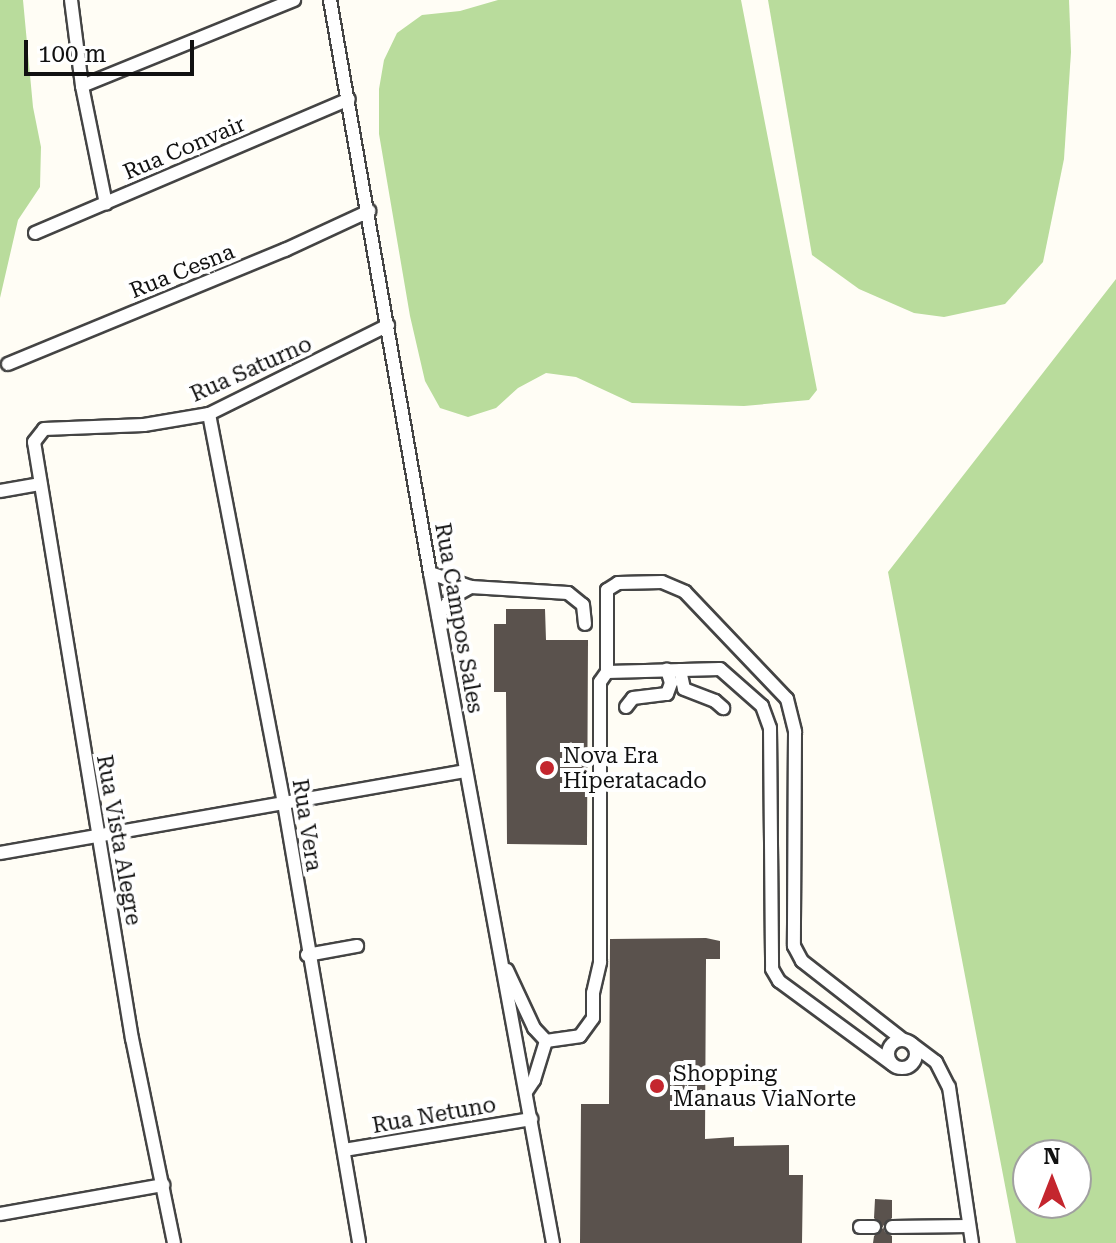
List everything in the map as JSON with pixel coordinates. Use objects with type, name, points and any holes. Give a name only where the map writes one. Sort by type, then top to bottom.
[{"type":"street","points":[[71,0],[82,86],[106,204]]},
{"type":"street","points":[[82,86],[294,0]]},
{"type":"street","name":"Rua Campos Sales","points":[[330,0],[430,573],[553,1243]]},
{"type":"street","name":"Rua Convair","points":[[35,233],[349,99]]},
{"type":"street","name":"Rua Cesna","points":[[8,364],[285,250],[369,211]]},
{"type":"street","name":"Rua Saturno","points":[[34,442],[44,429],[144,425],[209,414],[388,325]]},
{"type":"street","name":"Rua Vera","points":[[209,414],[284,803],[307,955],[359,1243]]},
{"type":"street","name":"Rua Vista Alegre","points":[[34,442],[132,1039],[174,1243]]},
{"type":"street","points":[[0,491],[40,484]]},
{"type":"street","points":[[430,573],[471,587],[568,593],[583,605],[585,624]]},
{"type":"street","points":[[546,1041],[580,1036],[593,1018],[593,993],[600,962],[600,682],[607,672],[607,590],[618,583],[662,582],[685,592],[782,689],[791,709],[795,732],[792,930],[798,954],[936,1062],[949,1087],[972,1243]]},
{"type":"street","points":[[438,616],[451,598],[471,587]]},
{"type":"street","points":[[607,672],[720,669],[762,706],[768,717],[772,969],[779,981],[892,1064],[901,1068],[910,1065],[938,1069]]},
{"type":"street","points":[[626,707],[633,698],[667,694],[673,670]]},
{"type":"street","points":[[673,670],[684,689],[715,701],[723,708]]},
{"type":"street","points":[[0,853],[466,771]]},
{"type":"street","points":[[307,955],[357,946]]},
{"type":"street","points":[[770,954],[798,954]]},
{"type":"street","points":[[504,966],[516,983],[534,1028],[546,1041]]},
{"type":"street","points":[[526,1092],[534,1080],[546,1041]]},
{"type":"street","points":[[892,1064],[888,1050],[894,1042],[908,1042]]},
{"type":"street","points":[[908,1042],[916,1052],[910,1065]]},
{"type":"street","name":"Rua Netuno","points":[[344,1150],[531,1119]]},
{"type":"street","points":[[0,1214],[163,1185]]},
{"type":"street","points":[[892,1227],[969,1226]]},
{"type":"street","points":[[860,1227],[874,1227]]},
{"type":"green space","points":[[0,0],[23,0],[33,107],[41,147],[40,187],[18,220],[0,298]]},
{"type":"green space","points":[[498,0],[741,0],[817,390],[809,400],[744,406],[632,403],[576,377],[546,373],[518,388],[496,408],[468,417],[440,408],[425,381],[410,316],[379,134],[379,89],[384,60],[397,33],[422,15],[460,11]]},
{"type":"green space","points":[[768,0],[1069,0],[1071,52],[1064,159],[1043,262],[1005,304],[944,317],[914,313],[859,289],[812,255]]},
{"type":"green space","points":[[1116,279],[1116,1243],[1016,1243],[888,572]]},
{"type":"building","name":"Nova Era Hiperatacado","points":[[506,609],[545,609],[546,640],[588,640],[587,845],[507,844],[506,692],[494,692],[494,624],[506,624]]},
{"type":"building","name":"Shopping Manaus ViaNorte","points":[[706,938],[720,941],[720,959],[706,959],[705,1139],[734,1137],[734,1146],[789,1145],[789,1175],[803,1175],[802,1243],[580,1243],[581,1104],[609,1104],[610,939]]},
{"type":"building","points":[[875,1199],[892,1200],[892,1218],[883,1226],[885,1232],[892,1236],[892,1243],[873,1243],[874,1236],[883,1228],[874,1218]]},
{"type":"place","name":"Nova Era Hiperatacado","points":[[547,768]]},
{"type":"place","name":"Shopping Manaus ViaNorte","points":[[657,1086]]}]
